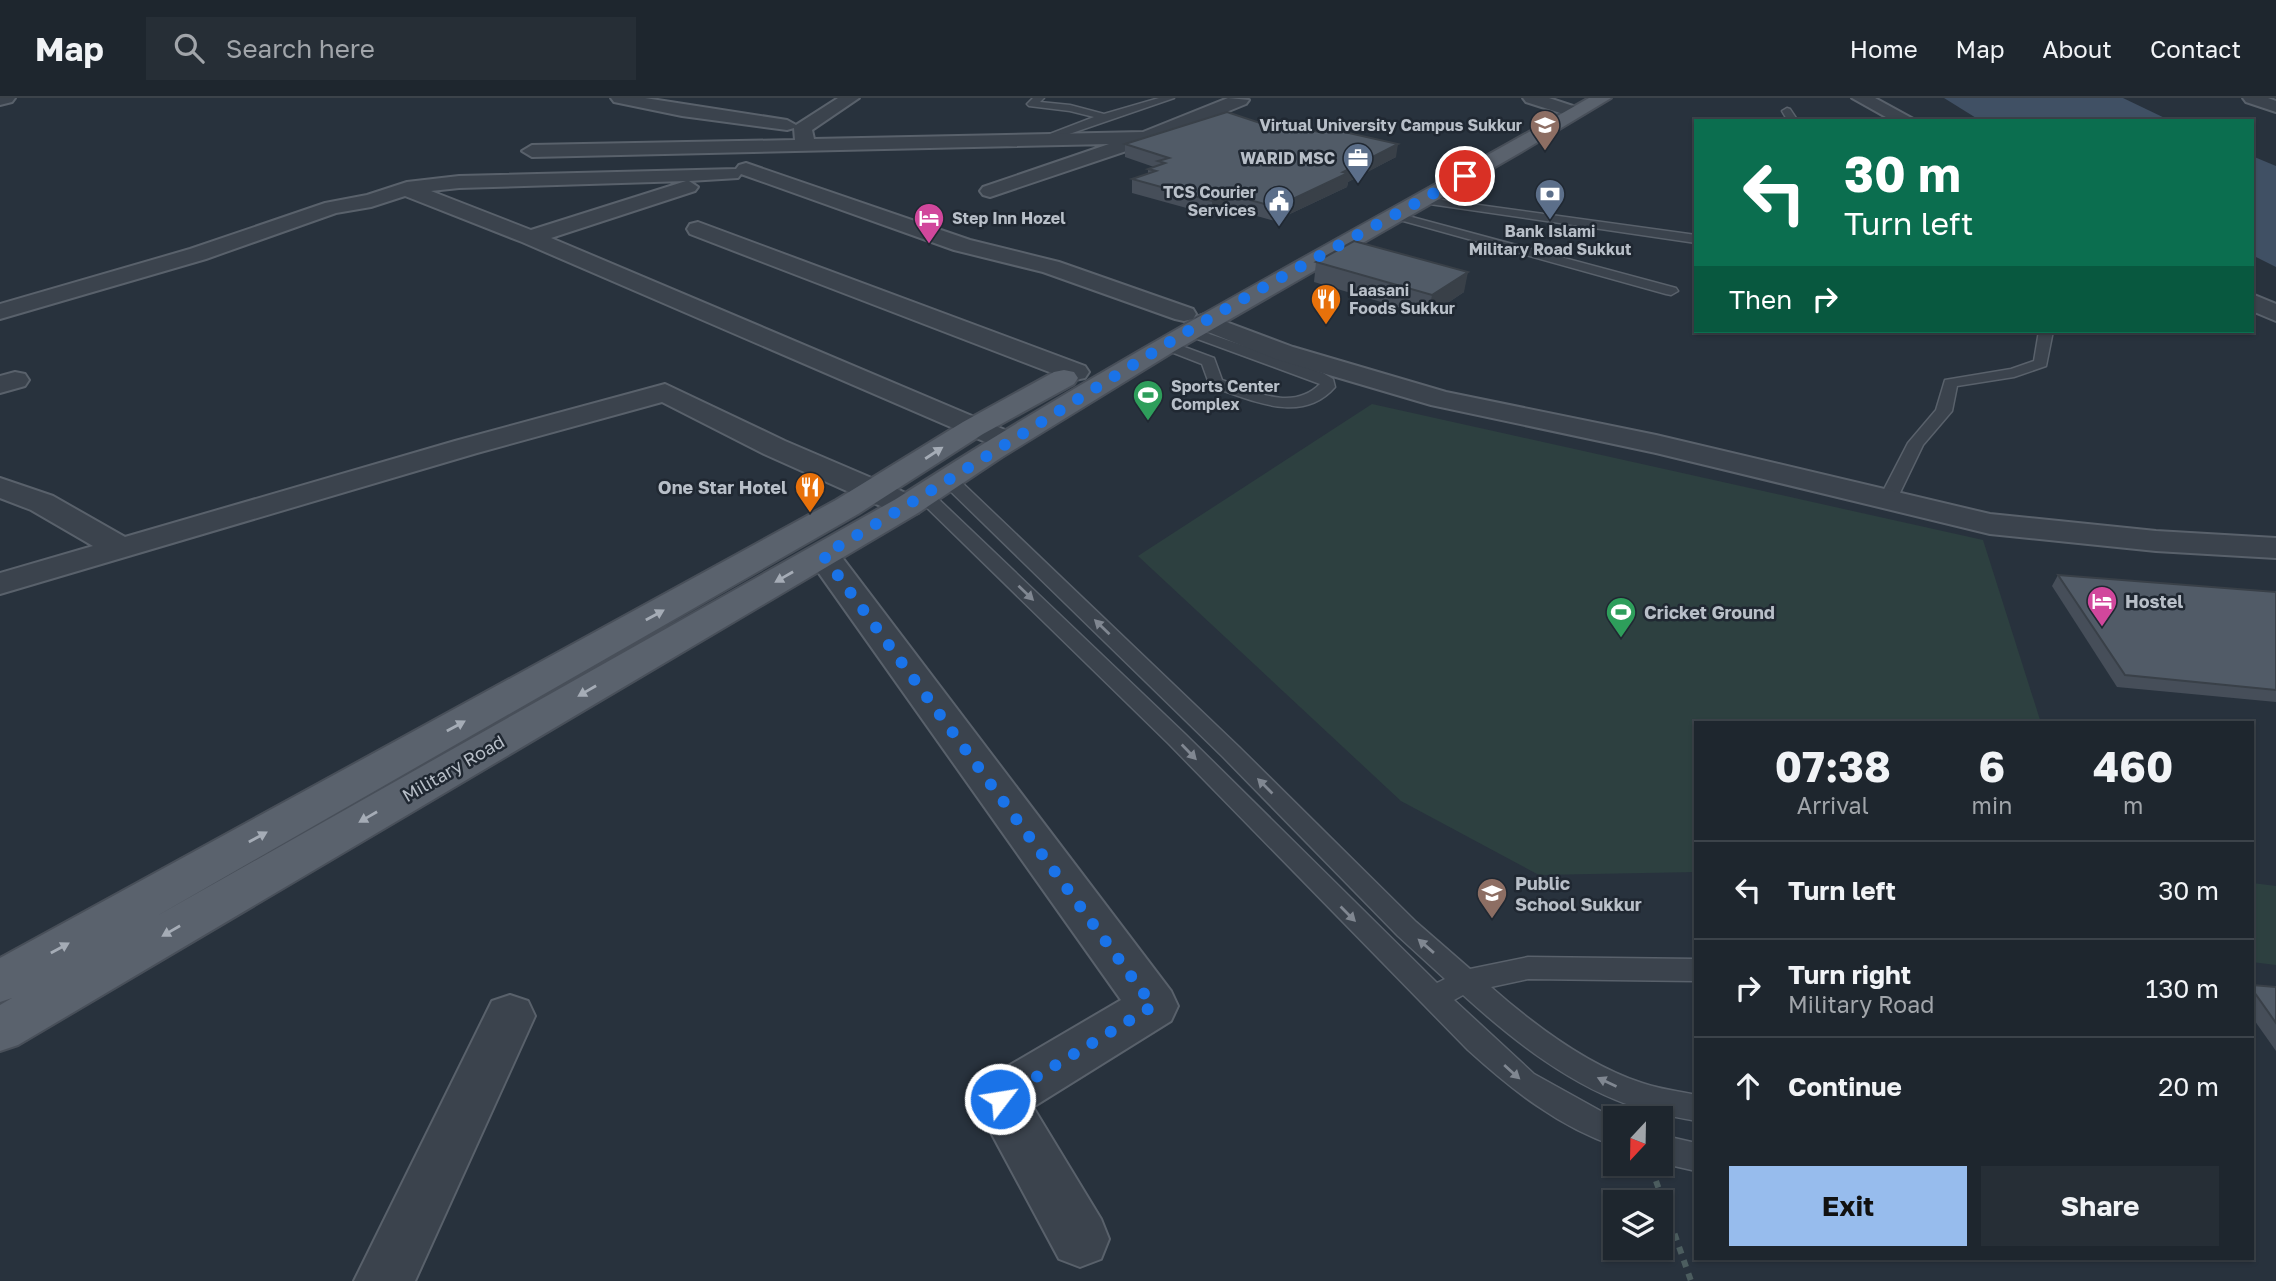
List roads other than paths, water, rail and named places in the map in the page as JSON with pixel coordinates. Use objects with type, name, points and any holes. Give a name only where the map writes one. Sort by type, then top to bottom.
[{"type":"main road","points":[[902,497],[948,479],[1166,345],[1193,322],[1568,106],[1602,98]]},
{"type":"main road","points":[[902,497],[973,428],[1075,372],[1193,322],[1393,215],[1568,106]]},
{"type":"main road","name":"Military Road","points":[[0,1030],[823,555],[902,497]]},
{"type":"main road","name":"Military Road","points":[[0,982],[902,497]]},
{"type":"street","points":[[0,100],[6,98]]},
{"type":"street","points":[[620,98],[828,143]]},
{"type":"street","points":[[532,151],[804,136],[850,98]]},
{"type":"street","points":[[990,191],[1146,138],[1240,100],[1237,98]]},
{"type":"street","points":[[1532,98],[1568,106]]},
{"type":"street","points":[[1861,98],[1904,119]]},
{"type":"street","points":[[2252,98],[2276,107]]},
{"type":"street","points":[[530,237],[828,143],[1146,138]]},
{"type":"street","points":[[0,312],[198,254],[332,207],[371,201],[407,188],[459,181],[738,172],[962,245],[1051,267],[1193,322],[1284,353],[1441,399],[1656,444],[1990,524],[2157,541],[2276,548]]},
{"type":"street","points":[[407,188],[530,237],[1007,441]]},
{"type":"street","points":[[698,229],[1075,372]]},
{"type":"street","points":[[0,304],[41,302]]},
{"type":"street","points":[[2254,302],[2276,314]]},
{"type":"street","points":[[0,584],[665,392],[812,464],[902,497]]},
{"type":"street","points":[[0,487],[42,503],[121,548]]},
{"type":"street","points":[[823,555],[1153,1006],[1000,1099],[1080,1239]]},
{"type":"street","points":[[384,1281],[510,1016]]},
{"type":"lane","points":[[1039,98],[1032,104],[1070,108],[1104,117]]},
{"type":"lane","points":[[1046,139],[1159,99]]},
{"type":"lane","points":[[1787,111],[1792,119]]},
{"type":"lane","points":[[1420,200],[1694,239]]},
{"type":"lane","points":[[1393,215],[1671,292]]},
{"type":"lane","points":[[1166,345],[1209,361],[1214,383],[1280,404],[1307,401],[1327,387],[1328,382],[1318,376],[1193,322]]},
{"type":"lane","points":[[1887,501],[1916,443],[1944,411],[1950,383],[2014,373],[2041,363],[2046,333]]},
{"type":"lane","points":[[948,479],[1231,752],[1407,929],[1495,1007],[1552,1050],[1640,1106]]},
{"type":"lane","points":[[902,497],[993,562],[1177,740],[1478,1042],[1524,1083],[1603,1128]]},
{"type":"lane","points":[[993,562],[1022,550]]},
{"type":"lane","points":[[1434,997],[1466,981],[1528,968],[1694,970]]},
{"type":"lane","points":[[1673,1108],[1694,1108]]},
{"type":"lane","points":[[1673,1161],[1694,1157]]},
{"type":"water","points":[[1944,98],[2123,98],[2167,119],[1978,119]]},
{"type":"water","points":[[2254,157],[2276,166],[2276,267],[2254,256]]},
{"type":"place","name":"Virtual University Campus Sukkur","points":[[1545,152]]},
{"type":"place","name":"WARID MSC","points":[[1358,185]]},
{"type":"place","name":"Bank Islami Military Road Sukkut","points":[[1550,221]]},
{"type":"place","name":"TCS Courier Services","points":[[1279,228]]},
{"type":"place","name":"Step Inn Hozel","points":[[929,245]]},
{"type":"place","name":"Laasani Foods Sukkur","points":[[1326,326]]},
{"type":"place","name":"Sports Center Complex","points":[[1148,422]]},
{"type":"place","name":"One Star Hotel","points":[[810,514]]},
{"type":"place","name":"Hostel","points":[[2102,628]]},
{"type":"place","name":"Cricket Ground","points":[[1621,639]]},
{"type":"place","name":"Public School Sukkur","points":[[1492,920]]}]
